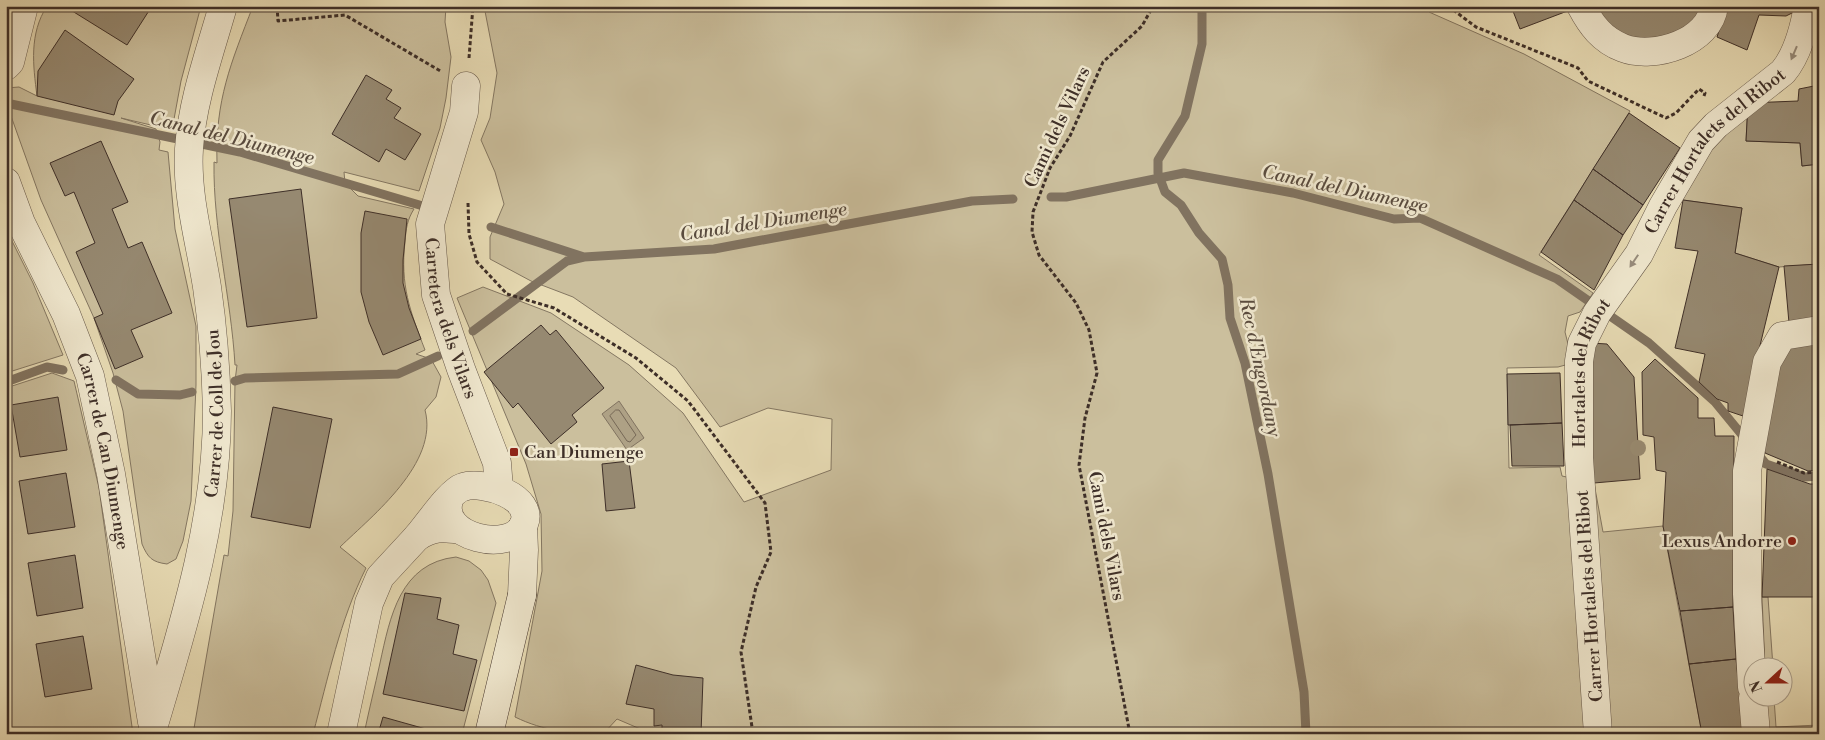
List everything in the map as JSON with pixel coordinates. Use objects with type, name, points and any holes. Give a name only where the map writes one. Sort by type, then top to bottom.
[{"type":"street","points":[[6,66],[10,62],[24,6]]},
{"type":"street","name":"Carrer de Coll de Jou","points":[[154,731],[190,607],[204,544],[214,477],[217,412],[214,340],[190,181],[190,143],[202,84],[223,6]]},
{"type":"street","points":[[1581,6],[1593,29],[1623,48],[1644,53],[1669,48],[1695,37],[1713,15],[1714,6]]},
{"type":"street","name":"Carrer Hortalets del Ribot","points":[[1604,303],[1638,254],[1663,206],[1701,141],[1716,125],[1783,72],[1791,62],[1808,6]]},
{"type":"street","name":"Carretera dels Vilars","points":[[466,86],[464,112],[433,214],[436,295],[461,369],[497,463],[498,489]]},
{"type":"street","name":"Carrer de Can Diumenge","points":[[6,182],[21,223],[66,314],[90,376],[111,474],[154,731]]},
{"type":"street","name":"Hortalets del Ribot","points":[[1579,458],[1579,361],[1582,343],[1604,303]]},
{"type":"street","points":[[1750,658],[1747,594],[1747,471],[1752,437],[1768,362],[1782,336],[1819,330]]},
{"type":"street","name":"Carrer Hortalets del Ribot","points":[[1579,458],[1598,734]]},
{"type":"street","points":[[341,734],[369,603],[380,578],[449,500],[463,487],[479,485],[498,489],[513,497],[522,508],[525,522],[523,526],[522,595],[489,734]]},
{"type":"street","points":[[449,500],[446,511],[450,521],[460,530]]},
{"type":"street","points":[[417,537],[430,529],[443,527],[460,530],[479,539],[491,540],[511,536],[523,526]]},
{"type":"street","points":[[491,540],[513,565],[520,580],[522,595]]},
{"type":"street","points":[[1754,708],[1756,734]]},
{"type":"path","points":[[277,6],[278,21],[346,15],[466,86],[473,6]]},
{"type":"path","name":"Cami dels Vilars","points":[[1130,734],[1079,465],[1085,418],[1097,373],[1088,330],[1076,303],[1039,255],[1032,232],[1033,212],[1050,168],[1070,136],[1103,62],[1142,26],[1152,6]]},
{"type":"path","points":[[1448,6],[1476,27],[1578,68],[1588,81],[1660,116],[1666,118],[1676,112],[1699,89],[1705,93],[1703,100]]},
{"type":"path","points":[[468,194],[469,234],[477,262],[507,294],[554,308],[636,358],[688,401],[765,503],[771,552],[756,587],[740,652],[753,734]]},
{"type":"path","points":[[1752,437],[1766,458],[1804,473],[1819,472]]},
{"type":"shaded area","points":[[47,6],[201,6],[181,81],[172,130],[121,118],[156,129],[160,142],[159,150],[168,152],[175,229],[196,326],[196,385],[191,501],[183,541],[176,559],[167,564],[151,558],[146,553],[142,544],[123,411],[113,373],[94,318],[41,200],[6,102],[6,88],[19,87],[37,96],[34,73],[35,39],[41,17]]},
{"type":"shaded area","points":[[253,6],[446,6],[445,22],[451,57],[446,98],[440,128],[419,191],[344,172],[345,183],[358,196],[414,209],[406,229],[404,272],[411,310],[425,350],[416,354],[431,359],[441,377],[436,397],[425,410],[427,430],[422,449],[413,468],[385,504],[340,547],[366,568],[342,629],[313,734],[193,734],[224,555],[228,556],[233,511],[235,381],[237,365],[235,365],[216,213],[214,162],[217,163],[219,120],[226,82]]},
{"type":"shaded area","points":[[484,6],[1427,6],[1429,12],[1524,54],[1630,111],[1539,255],[1593,293],[1580,312],[1568,316],[1565,332],[1570,352],[1569,364],[1558,367],[1507,368],[1509,468],[1560,467],[1562,476],[1594,483],[1603,532],[1663,526],[1702,734],[652,734],[617,719],[603,734],[591,734],[547,729],[515,717],[542,571],[541,514],[526,464],[457,298],[483,287],[551,313],[629,365],[683,413],[744,502],[831,470],[832,419],[768,408],[720,427],[676,368],[573,297],[531,281],[490,259],[490,237],[504,204],[495,172],[481,140],[490,118],[497,73]]},
{"type":"shaded area","points":[[1748,103],[1746,141],[1800,143],[1802,166],[1819,164],[1819,264],[1779,267],[1735,253],[1742,208],[1683,200],[1691,173],[1699,160],[1708,147]]},
{"type":"shaded area","points":[[6,229],[33,283],[63,355],[6,373]]},
{"type":"shaded area","points":[[52,373],[74,381],[99,488],[133,734],[6,734],[6,388]]},
{"type":"shaded area","points":[[456,557],[469,561],[481,570],[488,580],[496,603],[462,734],[364,734],[388,628],[401,595],[410,581],[422,570],[437,561]]},
{"type":"shaded area","points":[[1762,597],[1768,597],[1772,658],[1765,658]]},
{"type":"shaded area","points":[[1766,708],[1775,708],[1776,727],[1819,725],[1819,734],[1767,734]]},
{"type":"water","points":[[619,401],[644,438],[627,450],[602,414]]},
{"type":"building","points":[[71,6],[152,6],[127,45],[69,9]]},
{"type":"building","points":[[1511,6],[1577,6],[1578,7],[1520,29]]},
{"type":"building","points":[[1591,6],[1705,6],[1692,22],[1679,33],[1647,40],[1626,36],[1611,27]]},
{"type":"building","points":[[1727,6],[1804,7],[1786,16],[1759,15],[1747,50],[1717,37]]},
{"type":"building","points":[[65,30],[134,79],[118,101],[114,115],[37,96],[38,71]]},
{"type":"building","points":[[366,75],[392,90],[386,99],[401,108],[394,118],[421,134],[405,160],[386,149],[379,162],[332,134]]},
{"type":"building","points":[[1819,85],[1819,164],[1802,166],[1800,143],[1746,141],[1748,103],[1798,101],[1799,89]]},
{"type":"building","points":[[1629,113],[1680,148],[1643,205],[1593,169]]},
{"type":"building","points":[[101,141],[128,202],[112,209],[128,248],[142,242],[172,313],[131,330],[143,357],[115,369],[94,318],[103,314],[76,252],[95,243],[74,192],[65,196],[50,163]]},
{"type":"building","points":[[1593,169],[1643,205],[1623,235],[1574,200]]},
{"type":"building","points":[[301,189],[317,318],[247,327],[229,199]]},
{"type":"building","points":[[1574,200],[1623,235],[1594,290],[1541,252]]},
{"type":"building","points":[[1683,200],[1742,208],[1735,253],[1779,267],[1743,416],[1728,411],[1728,403],[1717,399],[1699,382],[1705,354],[1675,348],[1698,251],[1675,248]]},
{"type":"building","points":[[365,211],[407,219],[403,283],[409,308],[421,339],[383,355],[369,322],[361,292],[361,233]]},
{"type":"building","points":[[1819,264],[1819,320],[1789,323],[1784,266]]},
{"type":"building","points":[[541,325],[550,335],[556,330],[604,388],[572,415],[577,422],[551,444],[518,403],[513,408],[484,372]]},
{"type":"building","points":[[1819,342],[1819,470],[1808,471],[1765,453],[1761,437],[1771,372],[1790,343]]},
{"type":"building","points":[[1591,343],[1607,344],[1634,377],[1640,479],[1594,483],[1587,380]]},
{"type":"building","points":[[1655,359],[1698,398],[1698,418],[1714,418],[1715,436],[1734,436],[1733,607],[1680,611],[1663,526],[1666,472],[1656,470],[1654,437],[1643,435],[1642,372]]},
{"type":"building","points":[[1560,373],[1562,423],[1508,425],[1507,374]]},
{"type":"building","points":[[58,397],[67,450],[20,457],[11,405]]},
{"type":"building","points":[[273,407],[332,419],[310,528],[251,517]]},
{"type":"building","points":[[1562,423],[1564,466],[1512,466],[1510,425]]},
{"type":"building","points":[[629,461],[635,508],[606,511],[602,464]]},
{"type":"building","name":"Lexus Andorre","points":[[1767,469],[1810,484],[1819,484],[1819,597],[1762,597]]},
{"type":"building","points":[[66,473],[75,527],[28,534],[19,481]]},
{"type":"building","points":[[75,555],[83,608],[37,616],[28,563]]},
{"type":"building","points":[[405,593],[441,598],[437,619],[459,625],[453,654],[477,660],[464,711],[383,694]]},
{"type":"building","points":[[1733,607],[1736,659],[1689,664],[1680,611]]},
{"type":"building","points":[[83,636],[92,689],[45,697],[36,644]]},
{"type":"building","points":[[1736,659],[1744,734],[1702,734],[1689,664]]},
{"type":"building","points":[[636,665],[673,675],[703,678],[701,734],[662,734],[662,725],[654,726],[654,709],[626,704]]},
{"type":"building","points":[[383,717],[433,731],[433,734],[378,734]]},
{"type":"building","points":[[78,729],[78,734],[35,734],[35,730]]},
{"type":"waterway","name":"Rec d'Engordany","points":[[1202,6],[1202,44],[1185,116],[1158,160],[1158,173],[1165,192],[1181,205],[1199,233],[1222,259],[1228,285],[1230,318],[1245,363],[1268,474],[1304,692],[1306,734]]},
{"type":"waterway","name":"Canal del Diumenge","points":[[6,103],[240,152],[433,209]]},
{"type":"waterway","name":"Canal del Diumenge","points":[[1051,197],[1066,197],[1184,173],[1293,193],[1394,219],[1420,218],[1557,279],[1649,343],[1715,402],[1747,441]]},
{"type":"waterway","name":"Canal del Diumenge","points":[[491,227],[584,257],[714,249],[972,201],[1013,199]]},
{"type":"waterway","points":[[473,331],[567,261],[584,257]]},
{"type":"waterway","points":[[235,381],[245,378],[398,374],[438,356]]},
{"type":"waterway","points":[[6,382],[47,367],[63,370]]},
{"type":"waterway","points":[[116,380],[138,394],[180,395],[192,392]]},
{"type":"waterway","name":"Canal del Diumenge","points":[[1755,451],[1766,464],[1805,477],[1819,476]]},
{"type":"place","name":"Can Diumenge","points":[[514,452]]},
{"type":"place","name":"Lexus Andorre","points":[[1792,541]]}]
